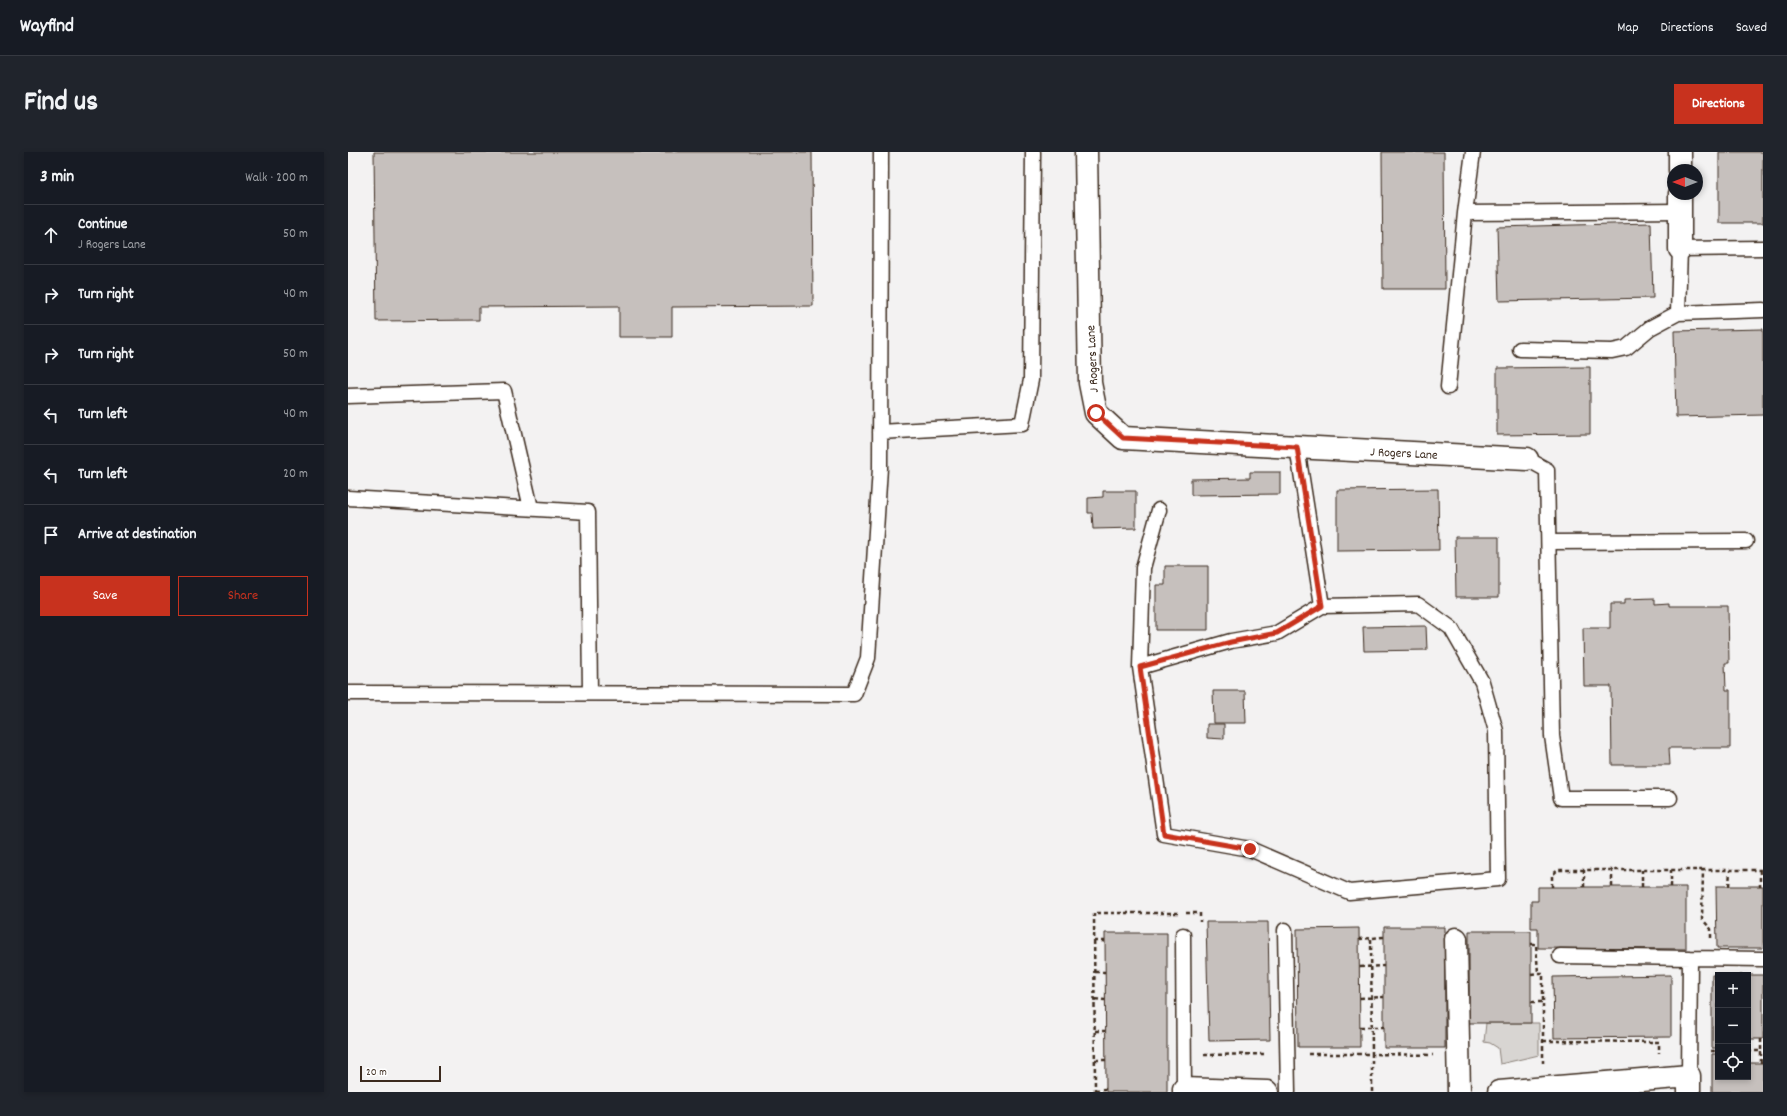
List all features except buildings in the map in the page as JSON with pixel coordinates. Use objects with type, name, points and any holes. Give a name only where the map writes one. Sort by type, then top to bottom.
[{"type":"street","name":"J Rogers Lane","points":[[1086,152],[1090,383],[1096,413],[1123,438],[1527,459]]},
{"type":"street","points":[[1680,152],[1680,164]]},
{"type":"street","points":[[1680,203],[1680,249]]},
{"type":"street","points":[[1456,939],[1459,1092]]},
{"type":"street","points":[[1499,1092],[1659,1079],[1689,1084]]},
{"type":"street","points":[[1184,1091],[1267,1092]]},
{"type":"lane","points":[[348,693],[854,694],[868,658],[880,468],[881,152]]},
{"type":"lane","points":[[880,432],[1022,424],[1031,380],[1033,152]]},
{"type":"lane","points":[[1448,387],[1473,152]]},
{"type":"lane","points":[[1466,213],[1680,203]]},
{"type":"lane","points":[[1678,313],[1680,249],[1763,248]]},
{"type":"lane","points":[[1520,349],[1612,351],[1626,348],[1650,328],[1678,313],[1763,310]]},
{"type":"lane","points":[[348,396],[504,391],[531,508]]},
{"type":"lane","points":[[1297,447],[1322,606]]},
{"type":"lane","points":[[1527,459],[1547,470],[1552,736],[1561,798],[1670,798]]},
{"type":"lane","points":[[348,498],[588,512],[590,693]]},
{"type":"lane","points":[[1140,667],[1231,642],[1277,633],[1322,606],[1418,604],[1451,628],[1482,682],[1496,731],[1498,879],[1348,892],[1250,849],[1164,834],[1140,667],[1143,568],[1159,510]]},
{"type":"lane","points":[[1549,542],[1746,541]]},
{"type":"lane","points":[[1285,930],[1288,1092]]},
{"type":"lane","points":[[1183,935],[1184,1091]]},
{"type":"lane","points":[[1560,956],[1763,959]]},
{"type":"lane","points":[[1689,1084],[1690,958]]},
{"type":"path","points":[[1552,887],[1552,875],[1558,870],[1703,870]]},
{"type":"path","points":[[1584,870],[1584,887]]},
{"type":"path","points":[[1612,870],[1612,887]]},
{"type":"path","points":[[1642,870],[1642,887]]},
{"type":"path","points":[[1671,870],[1671,887]]},
{"type":"path","points":[[1729,886],[1730,870]]},
{"type":"path","points":[[1760,870],[1760,886]]},
{"type":"path","points":[[1359,939],[1384,937]]},
{"type":"path","points":[[1371,938],[1372,1092]]},
{"type":"path","points":[[1094,941],[1105,941]]},
{"type":"path","points":[[1531,944],[1536,944],[1538,973]]},
{"type":"path","points":[[1360,967],[1384,966]]},
{"type":"path","points":[[1094,972],[1105,972]]},
{"type":"path","points":[[1531,974],[1542,973],[1544,1063],[1537,1064]]},
{"type":"path","points":[[1360,998],[1384,997]]},
{"type":"path","points":[[1094,999],[1105,1000]]},
{"type":"path","points":[[1531,1002],[1543,1002]]},
{"type":"path","points":[[1360,1027],[1384,1027]]},
{"type":"path","points":[[1094,1031],[1105,1031]]},
{"type":"path","points":[[1761,1039],[1761,1063]]},
{"type":"path","points":[[1543,1041],[1659,1042],[1659,1079]]},
{"type":"path","points":[[1751,1051],[1761,1051]]},
{"type":"path","points":[[1372,1054],[1458,1055]]},
{"type":"path","points":[[1095,1060],[1106,1060]]},
{"type":"path","points":[[1095,1090],[1106,1089]]},
{"type":"shaded area","points":[[1486,1023],[1539,1023],[1539,1055],[1500,1064],[1498,1048],[1490,1043],[1484,1042]]},
{"type":"route","points":[[1096,413],[1123,438],[1297,447],[1322,606],[1277,633],[1231,642],[1140,667],[1164,834],[1250,849]]}]
